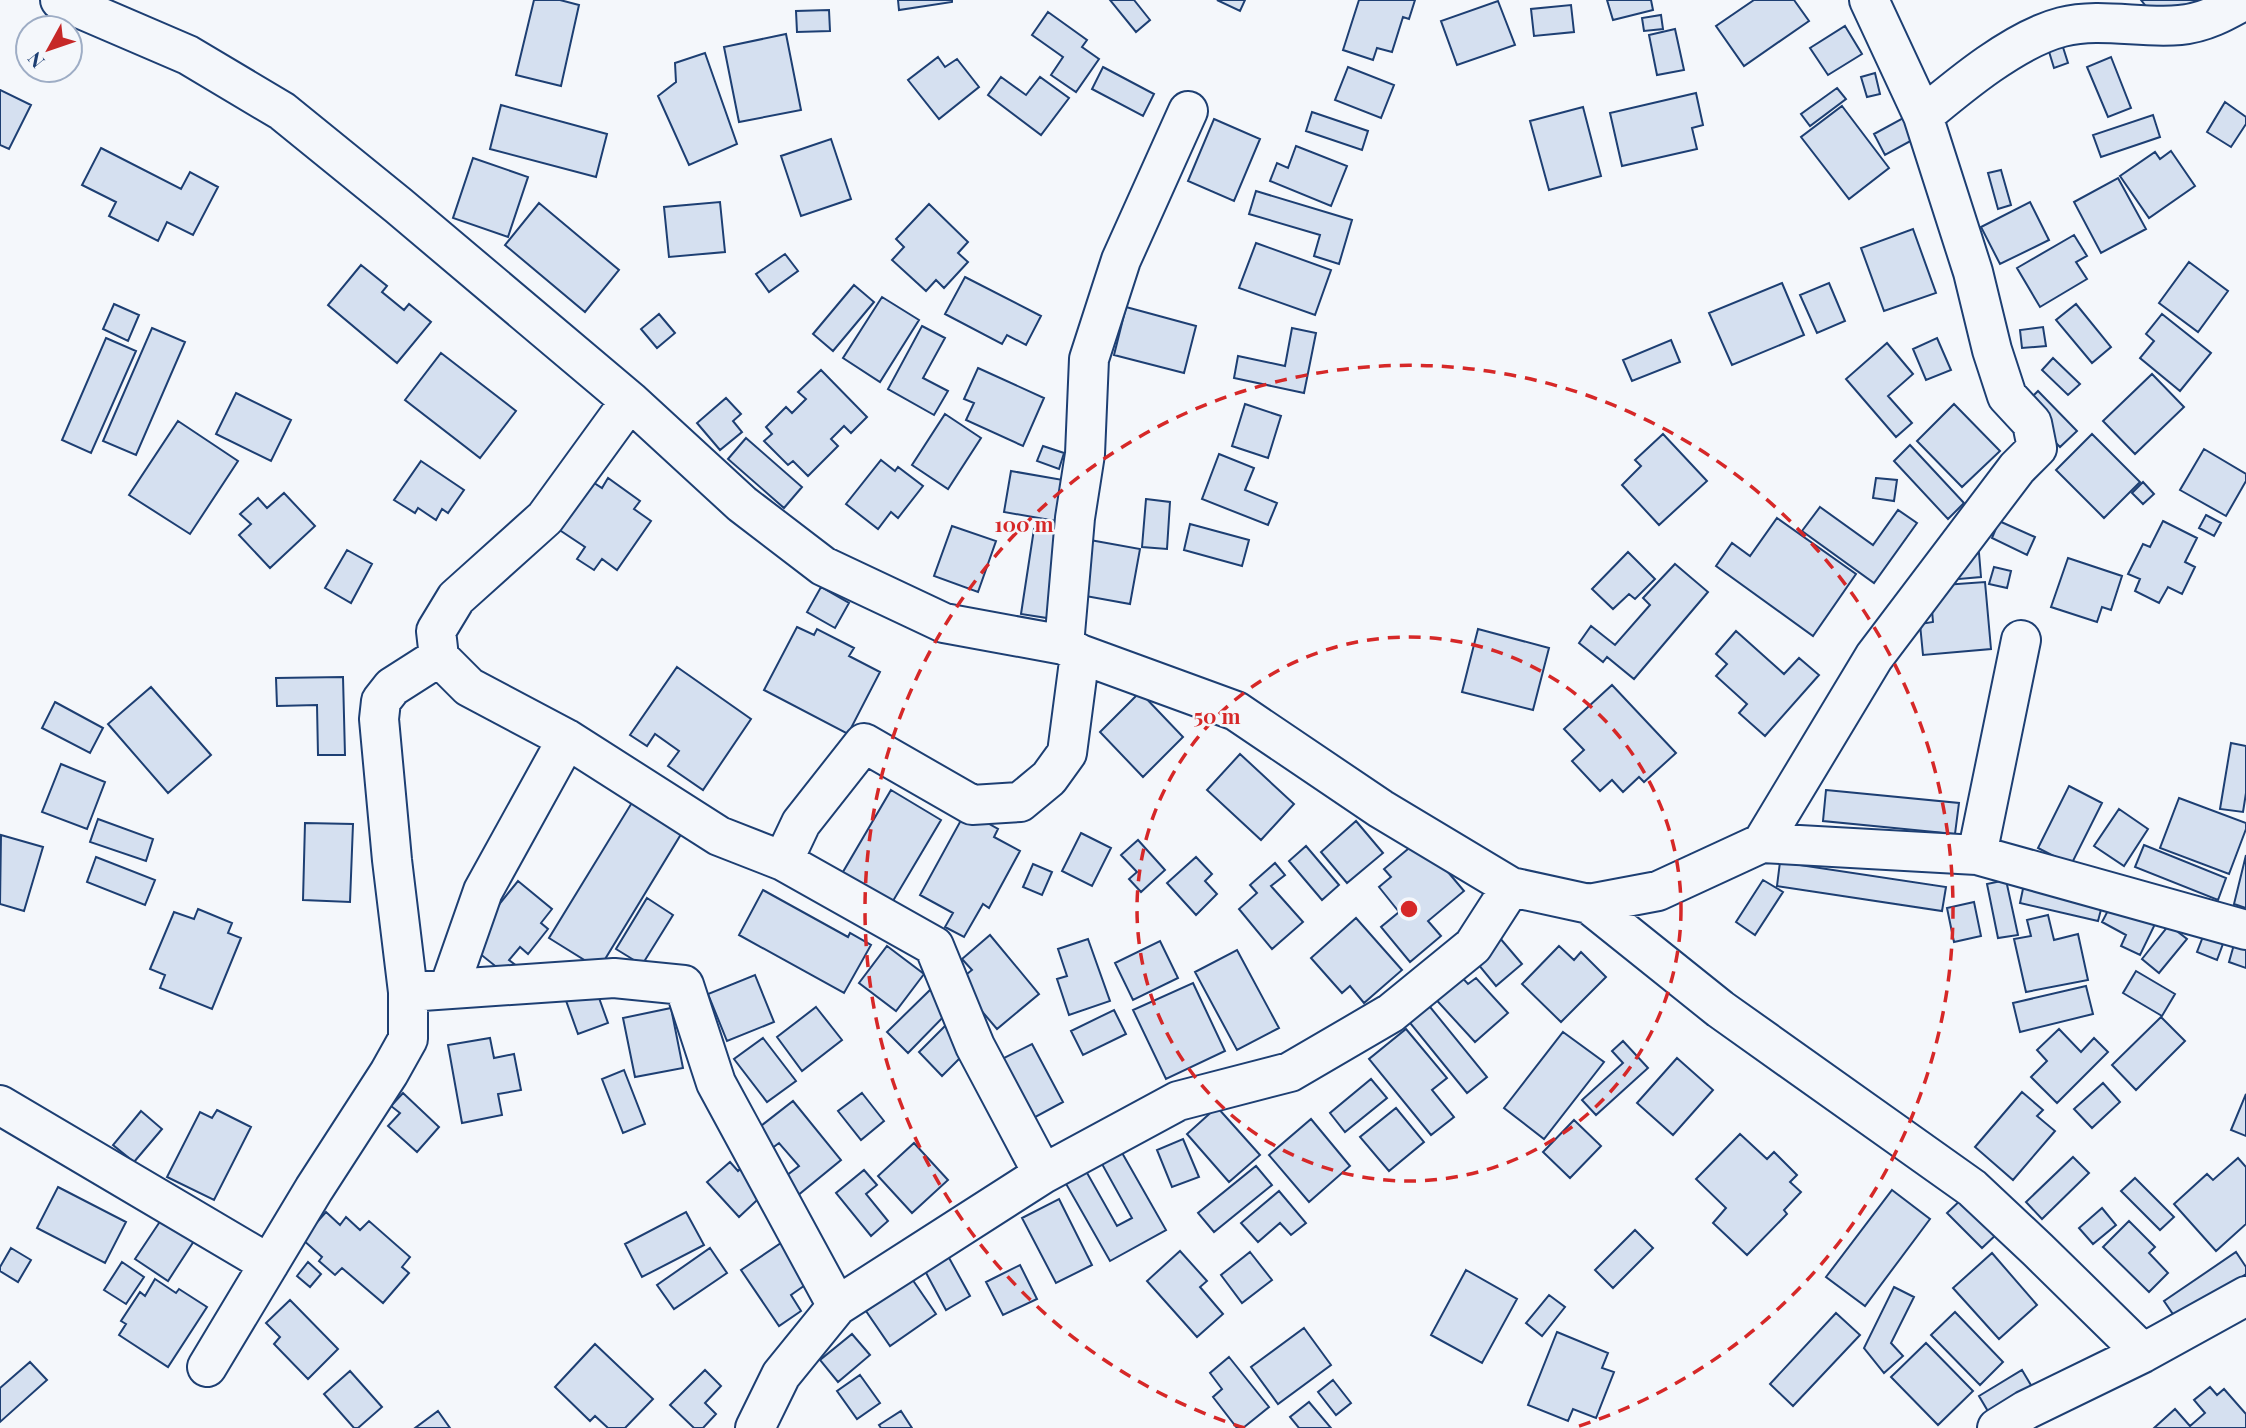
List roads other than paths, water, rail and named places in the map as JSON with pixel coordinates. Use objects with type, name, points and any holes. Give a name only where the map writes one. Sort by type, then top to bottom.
[{"type":"street","points":[[60,0],[188,55],[282,111],[630,401],[742,504],[823,566],[944,623],[1072,650],[1236,710],[1381,810],[1511,887],[1589,904],[1658,891],[1762,843],[1977,855],[2246,930]]},
{"type":"street","points":[[1762,843],[1874,657],[2017,468],[2037,448],[2032,423],[2007,396],[1965,248],[1923,116],[1870,0]]},
{"type":"street","points":[[1923,116],[1957,88],[2009,52],[2062,27],[2082,24],[2181,25],[2216,16],[2245,0]]},
{"type":"street","points":[[783,861],[801,823],[864,743],[972,804],[1020,802],[1049,778],[1067,753],[1075,518],[1085,454],[1089,359],[1121,260],[1188,111]]},
{"type":"street","points":[[630,401],[544,518],[456,598],[436,631],[439,657],[470,687],[568,738],[719,836],[783,861],[934,946],[975,1046],[1042,1174]]},
{"type":"street","points":[[1977,855],[2021,640]]},
{"type":"street","points":[[206,1367],[314,1189],[390,1073],[408,1039],[408,992],[391,860],[379,719],[381,701],[392,687],[439,657]]},
{"type":"street","points":[[449,988],[483,891],[568,738]]},
{"type":"street","points":[[755,1428],[781,1375],[836,1306],[1042,1174],[1178,1101],[1290,1072],[1391,1013],[1473,946],[1511,887]]},
{"type":"street","points":[[1589,904],[1720,1009],[1972,1188],[2143,1353]]},
{"type":"street","points":[[408,992],[614,978],[684,985],[716,1083],[836,1306]]},
{"type":"street","points":[[0,1105],[269,1264]]},
{"type":"street","points":[[1997,1428],[2026,1410],[2143,1353],[2246,1296]]}]
